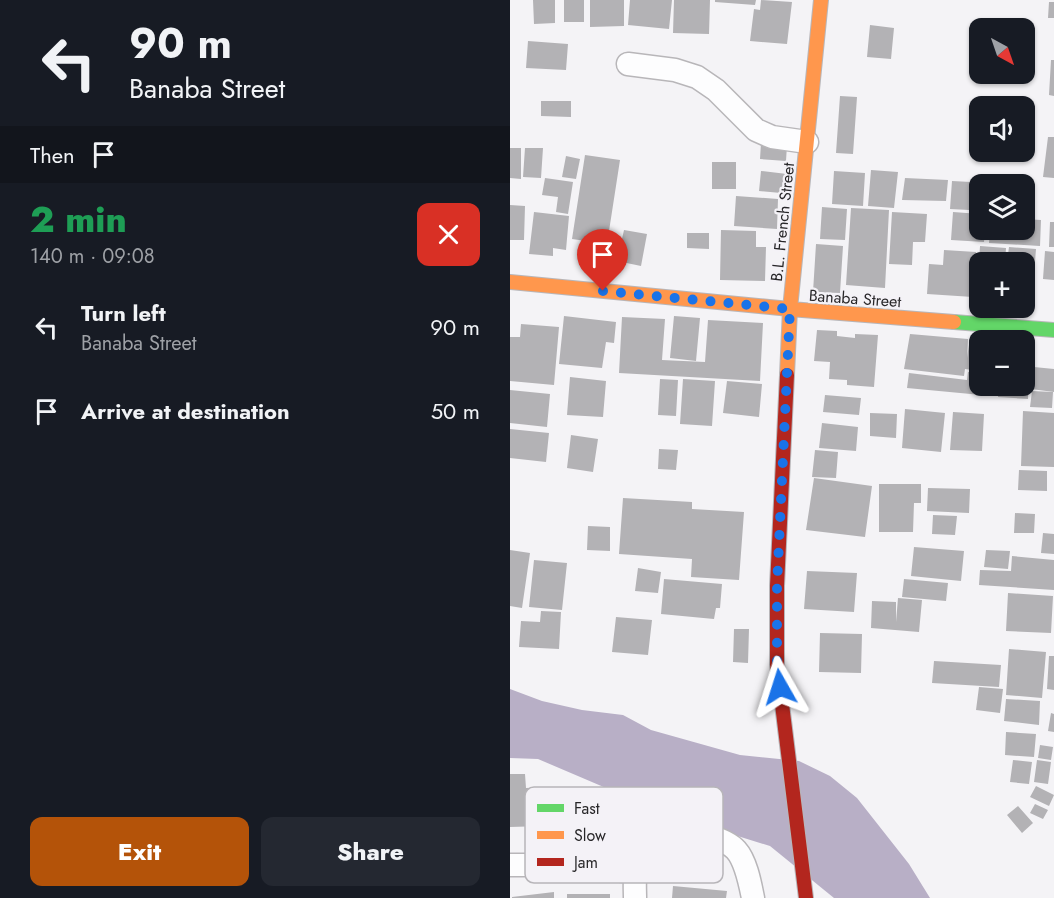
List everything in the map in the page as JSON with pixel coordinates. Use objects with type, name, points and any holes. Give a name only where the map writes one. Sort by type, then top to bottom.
[{"type":"street","name":"B.L. French Street","points":[[806,898],[777,664],[777,565],[790,309],[821,0]]},
{"type":"street","points":[[628,64],[675,70],[697,77],[716,90],[756,130],[772,137],[807,142]]},
{"type":"street","name":"Banaba Street","points":[[510,282],[790,309],[1054,330]]},
{"type":"street","points":[[723,841],[736,848],[741,857],[753,898]]},
{"type":"street","points":[[635,898],[636,883]]},
{"type":"shaded area","points":[[510,689],[542,701],[582,710],[623,715],[651,730],[740,755],[799,761],[830,776],[857,798],[909,864],[930,898],[834,898],[770,846],[723,831],[723,787],[604,787],[538,759],[510,758]]},
{"type":"building","points":[[533,0],[555,0],[555,23],[534,24]]},
{"type":"building","points":[[564,0],[584,0],[584,22],[564,22]]},
{"type":"building","points":[[590,0],[624,0],[624,26],[590,27]]},
{"type":"building","points":[[630,0],[672,0],[669,29],[628,25]]},
{"type":"building","points":[[674,0],[710,0],[709,34],[673,33]]},
{"type":"building","points":[[715,0],[756,0],[755,5],[715,2]]},
{"type":"building","points":[[761,0],[792,2],[787,44],[750,41],[754,9],[760,10]]},
{"type":"building","points":[[1049,2],[1054,2],[1054,18],[1048,18]]},
{"type":"building","points":[[870,25],[894,28],[891,59],[867,57]]},
{"type":"building","points":[[528,41],[568,44],[566,70],[526,68]]},
{"type":"building","points":[[1051,60],[1054,60],[1054,96],[1049,95]]},
{"type":"building","points":[[840,96],[857,97],[853,154],[836,153]]},
{"type":"building","points":[[541,101],[571,101],[571,117],[541,116]]},
{"type":"building","points":[[1048,137],[1054,137],[1054,178],[1043,177]]},
{"type":"building","points":[[761,143],[787,145],[786,161],[760,159]]},
{"type":"building","points":[[510,148],[521,148],[521,179],[510,178]]},
{"type":"building","points":[[525,148],[543,148],[541,178],[523,177]]},
{"type":"building","points":[[585,155],[620,160],[607,244],[572,239]]},
{"type":"building","points":[[566,156],[580,159],[576,179],[562,177]]},
{"type":"building","points":[[712,162],[736,162],[736,189],[712,189]]},
{"type":"building","points":[[871,170],[898,172],[894,208],[868,206]]},
{"type":"building","points":[[761,171],[787,174],[785,191],[781,190],[781,193],[759,191]]},
{"type":"building","points":[[834,171],[865,173],[863,206],[832,204]]},
{"type":"building","points":[[545,178],[573,182],[568,214],[556,212],[558,197],[542,195]]},
{"type":"building","points":[[905,178],[948,180],[946,201],[902,200]]},
{"type":"building","points":[[952,181],[969,182],[969,210],[950,209]]},
{"type":"building","points":[[736,196],[778,199],[777,229],[734,226]]},
{"type":"building","points":[[510,205],[525,206],[524,240],[510,240]]},
{"type":"building","points":[[822,207],[847,209],[845,240],[820,239]]},
{"type":"building","points":[[851,208],[889,210],[885,288],[846,285]]},
{"type":"building","points":[[534,212],[569,216],[566,250],[553,248],[553,256],[529,254]]},
{"type":"building","points":[[892,212],[927,214],[925,242],[913,242],[912,265],[889,264]]},
{"type":"building","points":[[953,212],[969,213],[969,240],[984,240],[984,242],[951,240]]},
{"type":"building","points":[[1035,220],[1041,220],[1040,246],[989,243],[989,240],[1035,240]]},
{"type":"building","points":[[1050,222],[1054,222],[1054,247],[1049,247]]},
{"type":"building","points":[[624,230],[647,234],[641,266],[617,261]]},
{"type":"building","points":[[721,230],[756,231],[756,247],[766,247],[765,281],[720,280]]},
{"type":"building","points":[[687,233],[709,233],[709,249],[687,248]]},
{"type":"building","points":[[816,244],[843,246],[840,293],[813,292]]},
{"type":"building","points":[[980,246],[1006,248],[1006,252],[980,252]]},
{"type":"building","points":[[1009,247],[1036,249],[1035,262],[1035,252],[1008,252]]},
{"type":"building","points":[[944,250],[976,252],[969,252],[969,297],[927,294],[929,264],[943,265]]},
{"type":"building","points":[[1045,251],[1054,252],[1054,280],[1043,279]]},
{"type":"building","points":[[564,316],[616,322],[614,343],[606,342],[602,368],[559,364]]},
{"type":"building","points":[[674,316],[700,318],[696,361],[670,358]]},
{"type":"building","points":[[622,317],[665,319],[662,360],[705,362],[708,320],[763,323],[760,381],[619,373]]},
{"type":"building","points":[[521,324],[559,327],[554,385],[510,381],[510,337],[520,337]]},
{"type":"building","points":[[817,330],[837,331],[837,336],[855,338],[855,334],[878,335],[874,387],[847,385],[847,380],[829,379],[830,362],[814,361]]},
{"type":"building","points":[[910,334],[968,339],[969,370],[965,369],[964,376],[904,369]]},
{"type":"building","points":[[1035,367],[1054,369],[1054,392],[1035,390]]},
{"type":"building","points":[[969,372],[969,394],[907,388],[909,373],[967,380]]},
{"type":"building","points":[[570,377],[606,381],[603,417],[567,415]]},
{"type":"building","points":[[660,379],[678,380],[676,416],[658,415]]},
{"type":"building","points":[[683,379],[715,381],[712,426],[680,424]]},
{"type":"building","points":[[727,381],[762,384],[759,417],[723,413]]},
{"type":"building","points":[[510,390],[550,394],[547,427],[510,423]]},
{"type":"building","points":[[1035,391],[1053,392],[1052,408],[1030,407],[1031,396],[1035,396]]},
{"type":"building","points":[[825,395],[861,398],[859,415],[823,412]]},
{"type":"building","points":[[998,396],[1028,396],[1028,399]]},
{"type":"building","points":[[905,409],[945,413],[941,452],[902,448]]},
{"type":"building","points":[[1023,411],[1054,413],[1054,467],[1021,466]]},
{"type":"building","points":[[953,412],[984,414],[982,451],[950,450]]},
{"type":"building","points":[[870,413],[897,414],[896,438],[870,436]]},
{"type":"building","points":[[822,423],[858,427],[856,451],[819,448]]},
{"type":"building","points":[[510,429],[549,433],[546,462],[510,458]]},
{"type":"building","points":[[571,435],[598,439],[593,472],[567,468]]},
{"type":"building","points":[[659,449],[678,450],[676,470],[658,469]]},
{"type":"building","points":[[815,450],[838,452],[836,478],[812,477]]},
{"type":"building","points":[[1019,470],[1047,471],[1047,491],[1018,490]]},
{"type":"building","points":[[814,478],[872,486],[865,537],[806,530]]},
{"type":"building","points":[[879,484],[921,484],[921,503],[914,503],[913,532],[879,532]]},
{"type":"building","points":[[928,488],[970,489],[969,513],[927,511]]},
{"type":"building","points":[[623,498],[692,502],[692,509],[744,512],[739,580],[691,577],[692,559],[619,554]]},
{"type":"building","points":[[1015,513],[1035,514],[1034,533],[1014,533]]},
{"type":"building","points":[[933,515],[957,516],[955,535],[932,534]]},
{"type":"building","points":[[588,526],[610,527],[610,551],[587,550]]},
{"type":"building","points":[[1043,533],[1054,534],[1054,554],[1041,553]]},
{"type":"building","points":[[914,547],[964,551],[961,581],[911,576]]},
{"type":"building","points":[[510,550],[530,553],[522,608],[510,606]]},
{"type":"building","points":[[986,550],[1010,551],[1008,569],[984,567]]},
{"type":"building","points":[[1012,556],[1054,560],[1054,590],[979,585],[980,570],[1011,571]]},
{"type":"building","points":[[534,560],[567,563],[562,610],[529,607]]},
{"type":"building","points":[[638,568],[661,572],[658,593],[635,591]]},
{"type":"building","points":[[807,571],[857,573],[854,612],[804,609]]},
{"type":"building","points":[[664,579],[722,584],[720,608],[716,608],[714,619],[661,614]]},
{"type":"building","points":[[904,579],[948,583],[946,601],[902,597]]},
{"type":"building","points":[[1008,593],[1053,596],[1051,633],[1006,631]]},
{"type":"building","points":[[898,598],[922,600],[919,632],[871,628],[872,601],[896,602],[896,622]]},
{"type":"building","points":[[541,611],[561,612],[559,649],[519,647],[521,621],[540,622]]},
{"type":"building","points":[[616,617],[652,620],[648,655],[612,652]]},
{"type":"building","points":[[734,629],[749,629],[748,663],[733,662]]},
{"type":"building","points":[[820,633],[862,634],[861,673],[819,672]]},
{"type":"building","points":[[1009,649],[1046,652],[1042,698],[1006,695]]},
{"type":"building","points":[[1049,656],[1054,656],[1054,690],[1047,689]]},
{"type":"building","points":[[934,661],[1001,665],[999,687],[932,683]]},
{"type":"building","points":[[979,687],[1003,689],[1000,713],[976,710]]},
{"type":"building","points":[[1006,699],[1040,701],[1039,725],[1004,721]]},
{"type":"building","points":[[1051,713],[1054,714],[1054,732],[1048,731]]},
{"type":"building","points":[[1006,732],[1036,734],[1034,757],[1005,755]]},
{"type":"building","points":[[1040,745],[1053,747],[1051,760],[1038,758]]},
{"type":"building","points":[[1013,760],[1032,762],[1029,784],[1010,782]]},
{"type":"building","points":[[1037,760],[1051,762],[1048,784],[1034,782]]},
{"type":"building","points":[[510,774],[525,774],[525,827],[510,827]]},
{"type":"building","points":[[1036,786],[1054,795],[1049,806],[1030,797]]},
{"type":"building","points":[[1035,804],[1048,810],[1043,819],[1030,813]]},
{"type":"building","points":[[1018,806],[1033,823],[1022,833],[1007,815]]},
{"type":"building","points":[[673,886],[727,891],[726,898],[672,898]]},
{"type":"building","points":[[554,892],[554,898],[512,898],[512,897]]},
{"type":"building","points":[[567,894],[610,894],[610,898],[567,898]]},
{"type":"traffic: fast","points":[[954,322],[1054,330]]},
{"type":"traffic: slow","points":[[787,375],[790,309],[821,0]]},
{"type":"traffic: slow","points":[[510,282],[954,322]]},
{"type":"traffic: jam","points":[[787,375],[777,586],[777,664],[806,898]]},
{"type":"route","points":[[603,291],[790,309],[778,544],[776,628],[780,687]]}]
